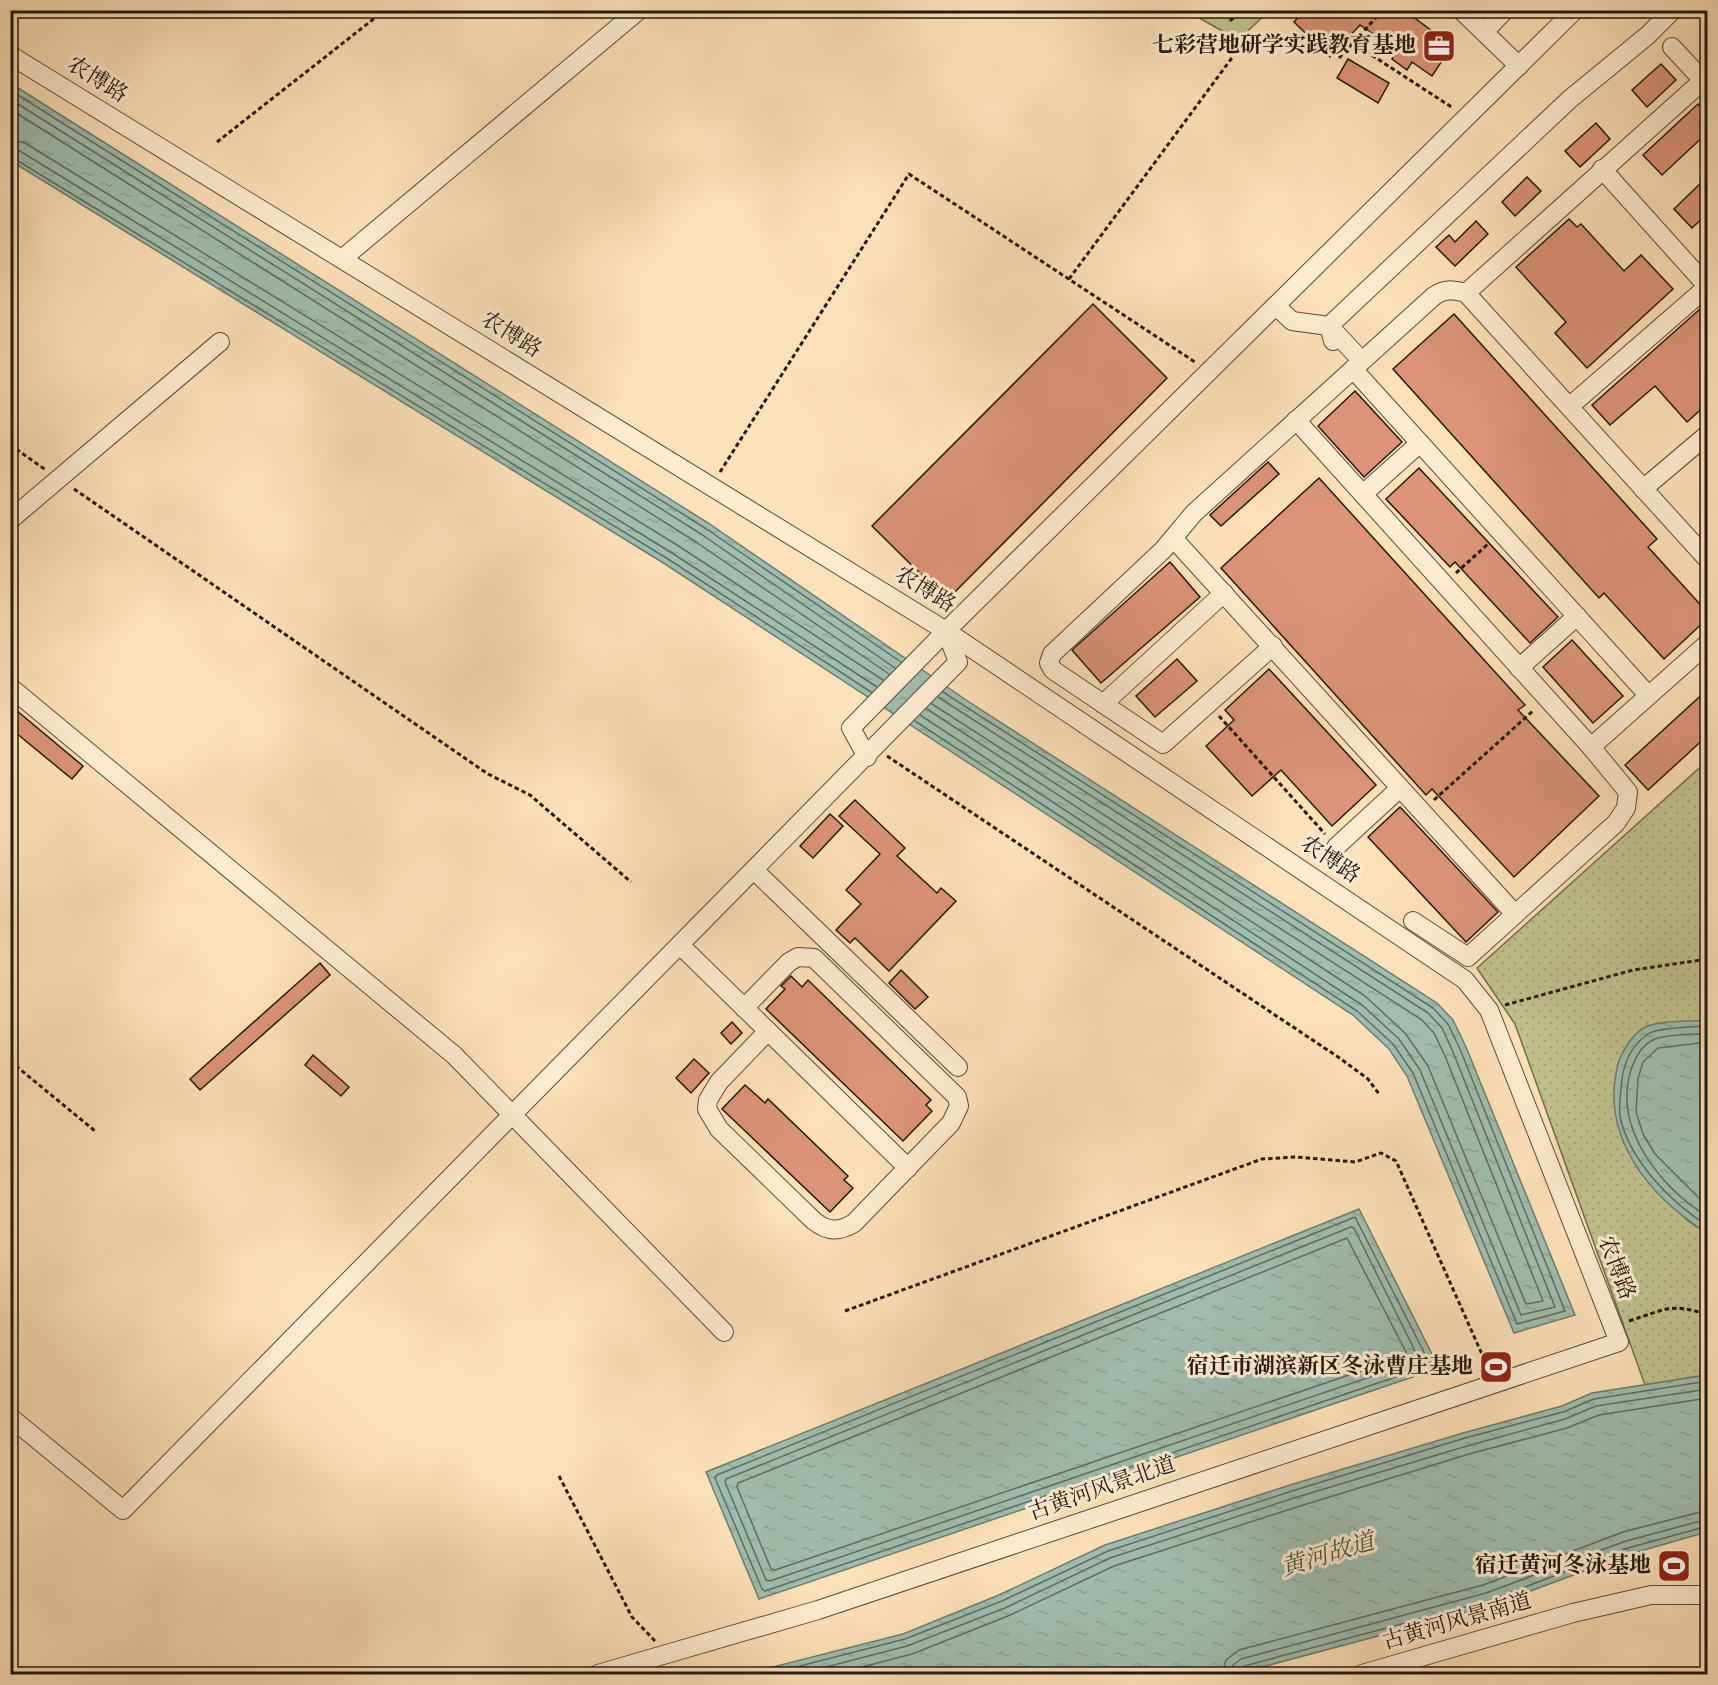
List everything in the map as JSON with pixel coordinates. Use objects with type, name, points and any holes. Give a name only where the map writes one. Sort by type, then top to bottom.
[{"type":"street","points":[[342,259],[639,10]]},
{"type":"street","points":[[1461,10],[1519,66]]},
{"type":"street","points":[[1484,32],[1505,10]]},
{"type":"street","points":[[871,753],[851,728],[946,630],[1575,10]]},
{"type":"street","points":[[1331,334],[1570,99],[1648,35],[1673,10]]},
{"type":"street","points":[[1466,293],[1602,169],[1706,81],[1672,47]]},
{"type":"street","name":"农博路","points":[[10,55],[946,630],[1465,980],[1489,1010],[1616,1334]]},
{"type":"street","points":[[1570,406],[1707,287],[1602,169]]},
{"type":"street","points":[[1273,646],[1163,744],[1053,670],[1049,663],[1052,654],[1173,538],[1194,513],[1442,291],[1452,289],[1466,293],[1707,560]]},
{"type":"street","points":[[1276,306],[1292,321],[1331,334],[1420,443],[1648,695]]},
{"type":"street","points":[[10,520],[220,342]]},
{"type":"street","points":[[1296,420],[1591,747],[1628,792],[1626,808],[1616,823],[1468,957],[1413,921]]},
{"type":"street","points":[[1643,489],[1707,434]]},
{"type":"street","points":[[1363,494],[1420,443]]},
{"type":"street","points":[[1173,538],[1515,914]]},
{"type":"street","points":[[1103,704],[1224,594]]},
{"type":"street","points":[[1519,668],[1576,616]]},
{"type":"street","points":[[10,1417],[123,1510],[515,1115],[958,662],[946,630]]},
{"type":"street","points":[[1591,747],[1707,643]]},
{"type":"street","points":[[10,687],[454,1055],[515,1115],[724,1332]]},
{"type":"street","points":[[1336,847],[1400,788]]},
{"type":"street","points":[[755,871],[958,1067]]},
{"type":"street","points":[[681,946],[908,1168]]},
{"type":"street","points":[[744,1008],[789,962],[798,957],[814,958],[952,1089],[959,1106],[956,1115],[854,1223],[844,1229],[832,1231],[814,1221],[727,1137],[711,1118],[707,1109],[708,1100],[719,1082],[768,1031]]},
{"type":"street","name":"古黄河风景北道","points":[[598,1674],[819,1610],[1496,1383],[1616,1334]]},
{"type":"street","name":"古黄河风景南道","points":[[1362,1674],[1573,1613],[1652,1595],[1707,1595]]},
{"type":"path","points":[[217,142],[385,10]]},
{"type":"path","points":[[1230,21],[1241,10]]},
{"type":"path","points":[[1340,58],[1383,10]]},
{"type":"path","points":[[1353,43],[1413,85],[1416,82],[1466,118]]},
{"type":"path","points":[[1069,279],[1234,56]]},
{"type":"path","points":[[711,486],[909,174],[1209,371]]},
{"type":"path","points":[[10,445],[488,774],[530,795],[631,882]]},
{"type":"path","points":[[1444,584],[1501,533]]},
{"type":"path","points":[[1422,812],[1547,699]]},
{"type":"path","points":[[1208,704],[1336,847]]},
{"type":"path","points":[[871,753],[1341,1059],[1368,1079],[1379,1094]]},
{"type":"path","points":[[1489,1010],[1633,970],[1707,959]]},
{"type":"path","points":[[10,1060],[94,1131]]},
{"type":"path","points":[[845,1311],[1262,1159],[1296,1157],[1355,1162],[1381,1153],[1396,1161],[1496,1383]]},
{"type":"path","points":[[1616,1334],[1673,1307],[1687,1307],[1707,1315]]},
{"type":"path","points":[[559,1476],[632,1617],[653,1637],[663,1655]]},
{"type":"green space","points":[[1187,11],[1269,11],[1238,40]]},
{"type":"green space","points":[[1707,761],[1707,1020],[1647,1026],[1661,1194],[1688,1221],[1707,1233],[1707,1375],[1645,1385],[1515,1024],[1477,968]]},
{"type":"water","points":[[10,83],[708,523],[972,704],[1437,1003],[1453,1020],[1466,1047],[1575,1315],[1514,1333],[1407,1076],[1389,1049],[1353,1015],[665,564],[11,161]]},
{"type":"water","points":[[1708,1020],[1707,1233],[1666,1202],[1634,1162],[1623,1140],[1616,1116],[1614,1091],[1620,1059],[1629,1042],[1638,1032],[1648,1026],[1662,1023]]},
{"type":"water","points":[[1359,1209],[1439,1368],[759,1599],[706,1472]]},
{"type":"water","name":"黄河故道","points":[[1707,1375],[1707,1532],[1630,1554],[1490,1606],[1236,1674],[745,1674],[903,1634],[999,1595],[1105,1545],[1290,1485],[1562,1406],[1592,1393]]},
{"type":"building","points":[[1305,10],[1404,10],[1452,46],[1432,76],[1412,62],[1407,70],[1392,59],[1397,51],[1360,25],[1330,57],[1294,22]]},
{"type":"building","points":[[1348,59],[1389,83],[1378,103],[1337,78]]},
{"type":"building","points":[[1661,64],[1676,80],[1647,107],[1632,90]]},
{"type":"building","points":[[1698,104],[1707,114],[1707,133],[1662,175],[1643,155]]},
{"type":"building","points":[[1596,123],[1610,139],[1580,167],[1565,151]]},
{"type":"building","points":[[1527,177],[1541,191],[1515,216],[1502,202]]},
{"type":"building","points":[[1707,177],[1707,214],[1692,228],[1674,209]]},
{"type":"building","points":[[1569,219],[1577,227],[1581,224],[1624,271],[1641,255],[1673,289],[1587,368],[1555,333],[1566,322],[1516,267]]},
{"type":"building","points":[[1476,221],[1488,234],[1455,266],[1436,247],[1449,235],[1455,242]]},
{"type":"building","points":[[1093,304],[1167,378],[947,600],[872,526]]},
{"type":"building","points":[[1700,309],[1707,317],[1707,404],[1687,422],[1655,386],[1610,425],[1592,405]]},
{"type":"building","points":[[1454,314],[1657,539],[1648,547],[1707,612],[1707,619],[1664,659],[1604,593],[1599,598],[1393,369]]},
{"type":"building","points":[[1355,391],[1402,442],[1364,477],[1318,426]]},
{"type":"building","points":[[1268,462],[1279,474],[1221,526],[1210,515]]},
{"type":"building","points":[[1419,468],[1558,617],[1530,643],[1455,562],[1450,567],[1386,499]]},
{"type":"building","points":[[1319,478],[1525,705],[1518,710],[1599,796],[1514,877],[1432,789],[1426,795],[1221,568]]},
{"type":"building","points":[[1170,562],[1200,597],[1101,683],[1072,650]]},
{"type":"building","points":[[1572,640],[1623,696],[1593,723],[1543,667]]},
{"type":"building","points":[[1177,659],[1197,681],[1155,717],[1136,696]]},
{"type":"building","points":[[1269,669],[1376,785],[1332,826],[1281,770],[1252,796],[1206,746],[1234,720],[1225,710]]},
{"type":"building","points":[[1707,690],[1707,736],[1648,790],[1625,765]]},
{"type":"building","points":[[10,705],[83,766],[72,779],[10,728]]},
{"type":"building","points":[[855,800],[905,848],[897,856],[937,893],[941,888],[956,901],[889,971],[855,938],[850,943],[836,930],[861,904],[846,890],[880,854],[839,816]]},
{"type":"building","points":[[1400,807],[1498,912],[1466,942],[1368,837]]},
{"type":"building","points":[[830,814],[843,826],[813,858],[800,846]]},
{"type":"building","points":[[320,963],[330,975],[200,1090],[190,1079]]},
{"type":"building","points":[[901,970],[928,997],[915,1009],[889,983]]},
{"type":"building","points":[[791,976],[802,987],[808,980],[931,1100],[926,1105],[932,1111],[903,1141],[766,1009],[785,989],[781,986]]},
{"type":"building","points":[[732,1022],[742,1033],[731,1044],[721,1033]]},
{"type":"building","points":[[313,1055],[349,1087],[341,1096],[305,1065]]},
{"type":"building","points":[[694,1059],[709,1073],[691,1093],[676,1078]]},
{"type":"building","points":[[745,1085],[765,1103],[768,1099],[848,1176],[844,1180],[853,1188],[830,1212],[722,1109]]},
{"type":"place","name":"七彩营地研学实践教育基地","points":[[1439,46]]},
{"type":"place","name":"宿迁市湖滨新区冬泳曹庄基地","points":[[1496,1367]]},
{"type":"place","name":"宿迁黄河冬泳基地","points":[[1674,1566]]}]
